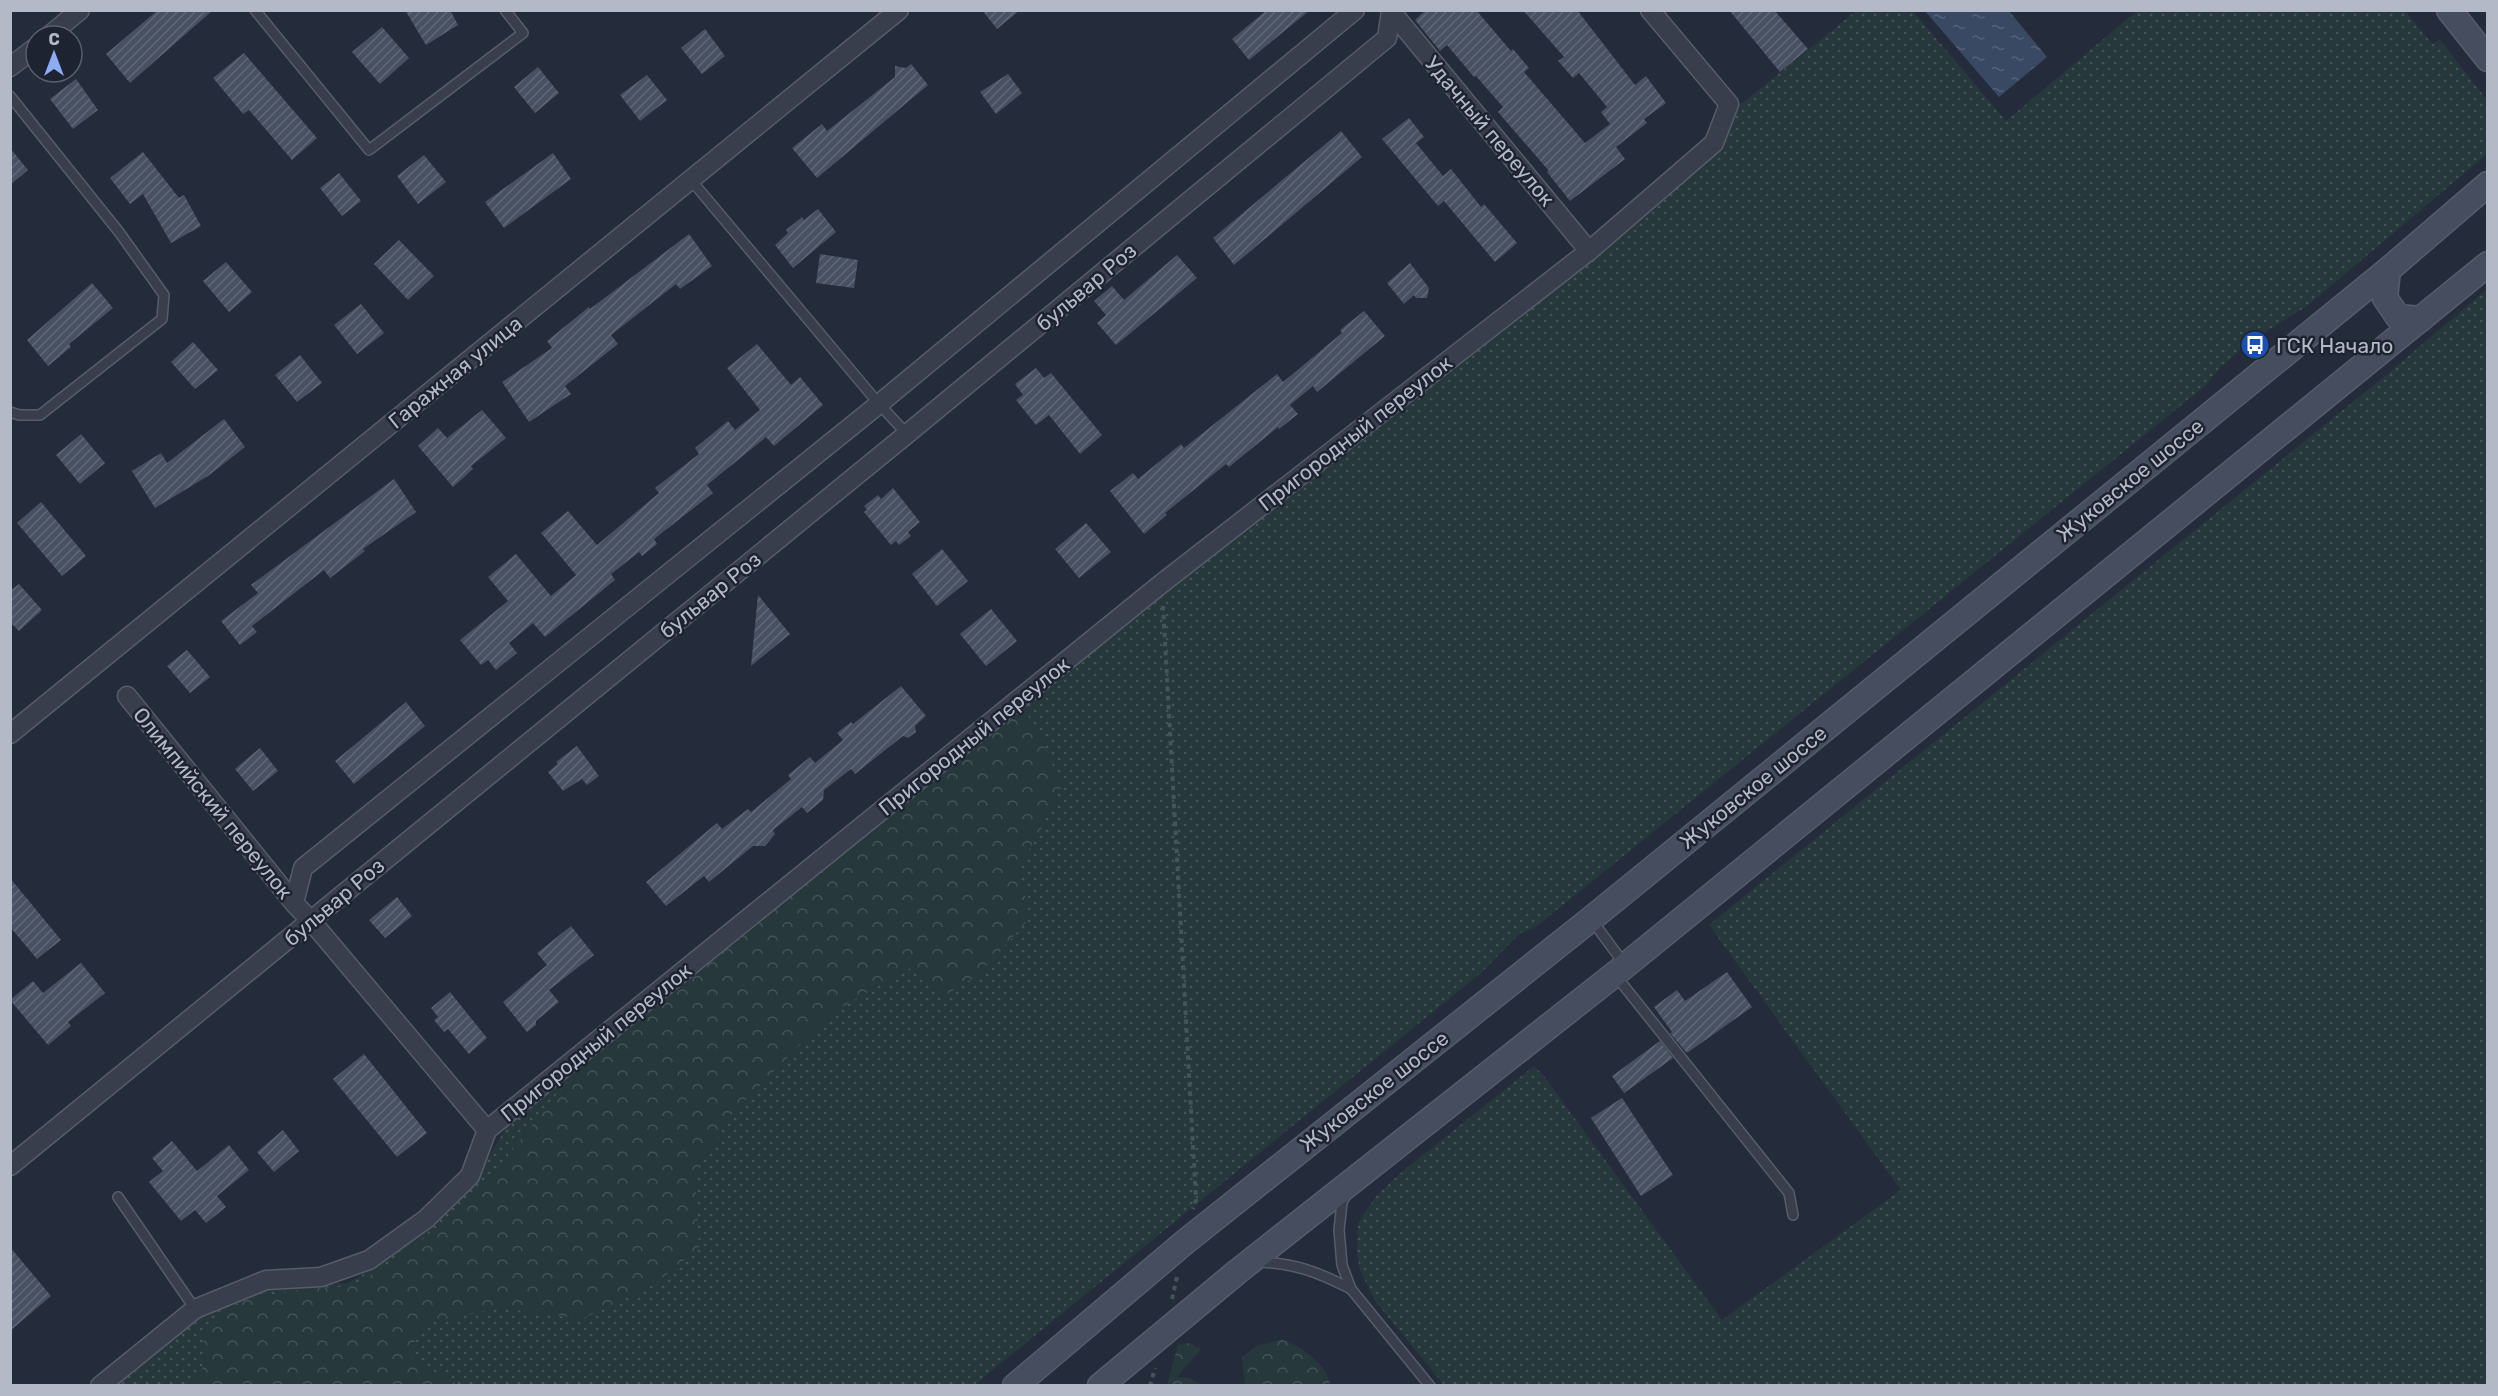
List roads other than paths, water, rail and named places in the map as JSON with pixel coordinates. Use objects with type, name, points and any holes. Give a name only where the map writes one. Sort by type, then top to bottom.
[{"type":"main road","points":[[2449,10],[2487,59]]},
{"type":"main road","name":"Жуковское шоссе","points":[[1015,1386],[1185,1242],[1591,919],[2388,270],[2487,184]]},
{"type":"main road","points":[[1100,1386],[1250,1262],[1620,969],[2487,264]]},
{"type":"main road","points":[[2388,270],[2385,298],[2398,317],[2421,319]]},
{"type":"street","points":[[63,24],[80,10]]},
{"type":"street","name":"Гаражная улица","points":[[10,734],[899,10]]},
{"type":"street","points":[[294,903],[303,868],[879,404],[1355,10]]},
{"type":"street","name":"Пригородный переулок","points":[[100,1386],[195,1309],[266,1280],[321,1277],[369,1260],[426,1219],[470,1176],[487,1130],[1161,584],[1589,251],[1714,143],[1730,104],[1650,10]]},
{"type":"street","name":"Удачный переулок","points":[[1391,11],[1589,251]]},
{"type":"street","name":"бульвар Роз","points":[[10,1166],[312,922],[329,905],[907,434],[1387,38],[1391,11]]},
{"type":"street","points":[[10,67],[24,56]]},
{"type":"street","name":"Олимпийский переулок","points":[[127,696],[294,903],[487,1130]]},
{"type":"lane","points":[[255,10],[369,150],[523,33],[505,10]]},
{"type":"lane","points":[[10,96],[119,232],[164,295],[162,319],[40,416],[10,412]]},
{"type":"lane","points":[[691,180],[879,404],[907,434]]},
{"type":"lane","points":[[1591,919],[1620,969],[1789,1193],[1793,1215]]},
{"type":"lane","points":[[1350,1183],[1342,1203],[1339,1230],[1342,1265],[1351,1289],[1430,1386]]},
{"type":"lane","points":[[118,1197],[195,1309]]},
{"type":"lane","points":[[1250,1262],[1279,1263],[1308,1268],[1351,1289]]},
{"type":"water","points":[[1925,11],[2009,11],[2047,57],[1999,97]]},
{"type":"place","name":"ГСК Начало","points":[[2255,345]]}]
